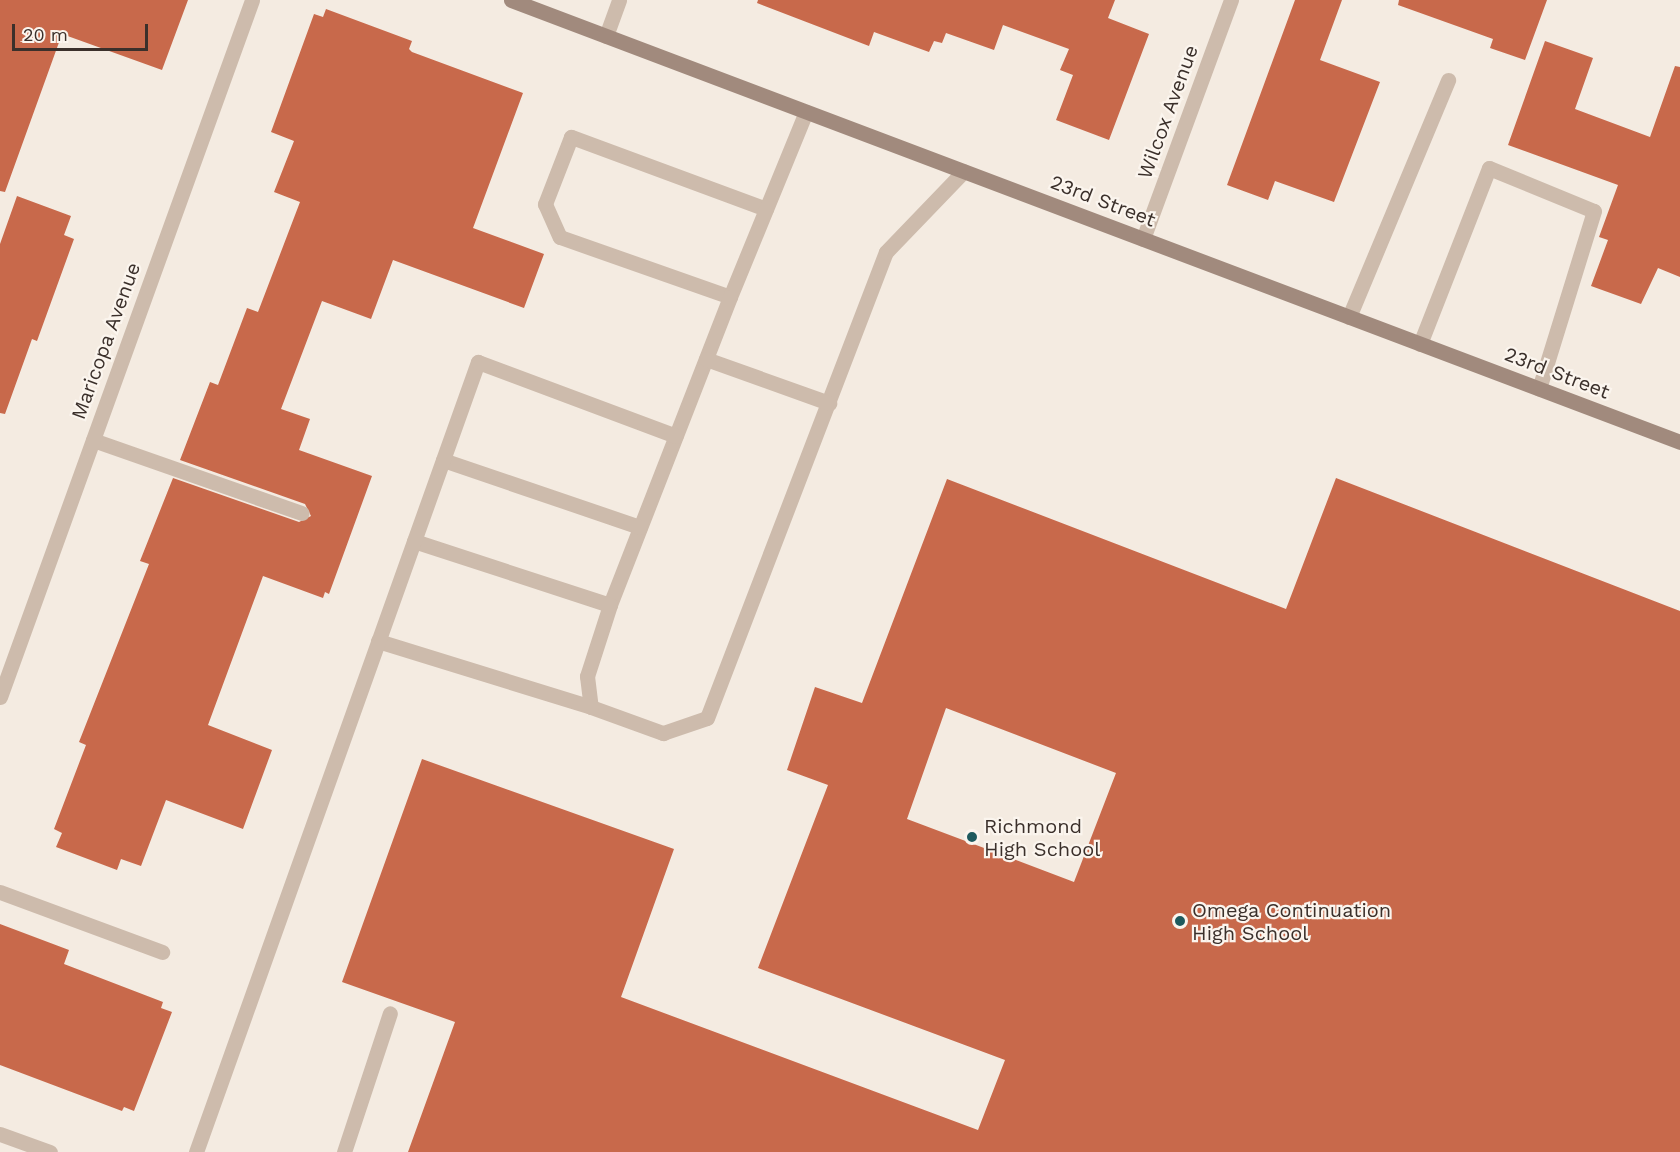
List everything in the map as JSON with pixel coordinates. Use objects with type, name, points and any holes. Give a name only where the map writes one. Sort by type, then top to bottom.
[{"type":"main road","name":"23rd Street","points":[[511,0],[1680,442]]},
{"type":"street","name":"Maricopa Avenue","points":[[0,697],[252,0]]},
{"type":"street","points":[[606,36],[619,0]]},
{"type":"street","name":"Wilcox Avenue","points":[[1143,239],[1231,0]]},
{"type":"street","points":[[1349,317],[1448,80]]},
{"type":"street","points":[[591,707],[587,676],[610,605],[730,297],[806,112]]},
{"type":"street","points":[[730,297],[560,237],[545,204],[571,137],[766,209]]},
{"type":"street","points":[[1420,344],[1489,168],[1594,211],[1539,389]]},
{"type":"street","points":[[378,641],[591,707],[663,733],[707,718],[886,252],[964,171]]},
{"type":"street","points":[[706,359],[829,403]]},
{"type":"street","points":[[196,1152],[478,362],[676,435]]},
{"type":"street","points":[[93,440],[302,513]]},
{"type":"street","points":[[443,460],[640,528]]},
{"type":"street","points":[[414,541],[610,605]]},
{"type":"street","points":[[0,892],[162,952]]},
{"type":"street","points":[[344,1152],[390,1013]]},
{"type":"street","points":[[0,1134],[50,1152]]},
{"type":"building","points":[[0,0],[188,0],[162,70],[62,34],[5,192],[0,191]]},
{"type":"building","points":[[758,0],[1115,0],[1108,18],[1149,34],[1109,140],[1056,120],[1073,75],[1060,70],[1069,49],[1003,25],[994,50],[946,33],[942,43],[934,41],[929,52],[874,32],[869,46],[757,3]]},
{"type":"building","points":[[1295,0],[1342,0],[1320,60],[1380,82],[1334,202],[1275,181],[1268,200],[1227,185]]},
{"type":"building","points":[[1399,0],[1547,0],[1525,60],[1490,48],[1493,39],[1398,5]]},
{"type":"building","points":[[326,9],[412,41],[409,49],[412,52],[523,93],[473,228],[544,254],[524,308],[393,260],[371,319],[322,301],[281,409],[310,419],[299,450],[372,476],[329,594],[325,592],[323,598],[263,576],[208,725],[272,750],[243,829],[166,800],[141,866],[121,859],[117,870],[56,847],[62,833],[54,829],[86,745],[79,742],[149,564],[140,561],[173,478],[299,522],[311,516],[305,504],[180,460],[210,382],[218,385],[247,308],[258,312],[300,202],[274,192],[294,141],[271,132],[314,14],[323,17]]},
{"type":"building","points":[[1545,41],[1593,58],[1575,109],[1650,137],[1675,66],[1680,67],[1680,277],[1658,268],[1641,304],[1591,286],[1608,240],[1599,237],[1618,185],[1508,145]]},
{"type":"building","points":[[17,196],[71,216],[64,235],[74,239],[37,341],[32,339],[5,414],[0,413],[0,244]]},
{"type":"building","points":[[1336,478],[1680,611],[1680,1152],[408,1152],[455,1022],[342,982],[422,759],[674,849],[621,997],[978,1130],[1005,1060],[758,968],[828,785],[787,770],[815,687],[862,703],[947,479],[1286,609]],"holes":[[[946,708],[1116,773],[1074,882],[907,819]]]},
{"type":"building","points":[[0,924],[69,950],[64,964],[163,1002],[161,1008],[172,1012],[134,1111],[124,1107],[122,1111],[0,1065]]},
{"type":"place","name":"Richmond High School","points":[[972,837]]},
{"type":"place","name":"Omega Continuation High School","points":[[1180,921]]}]
